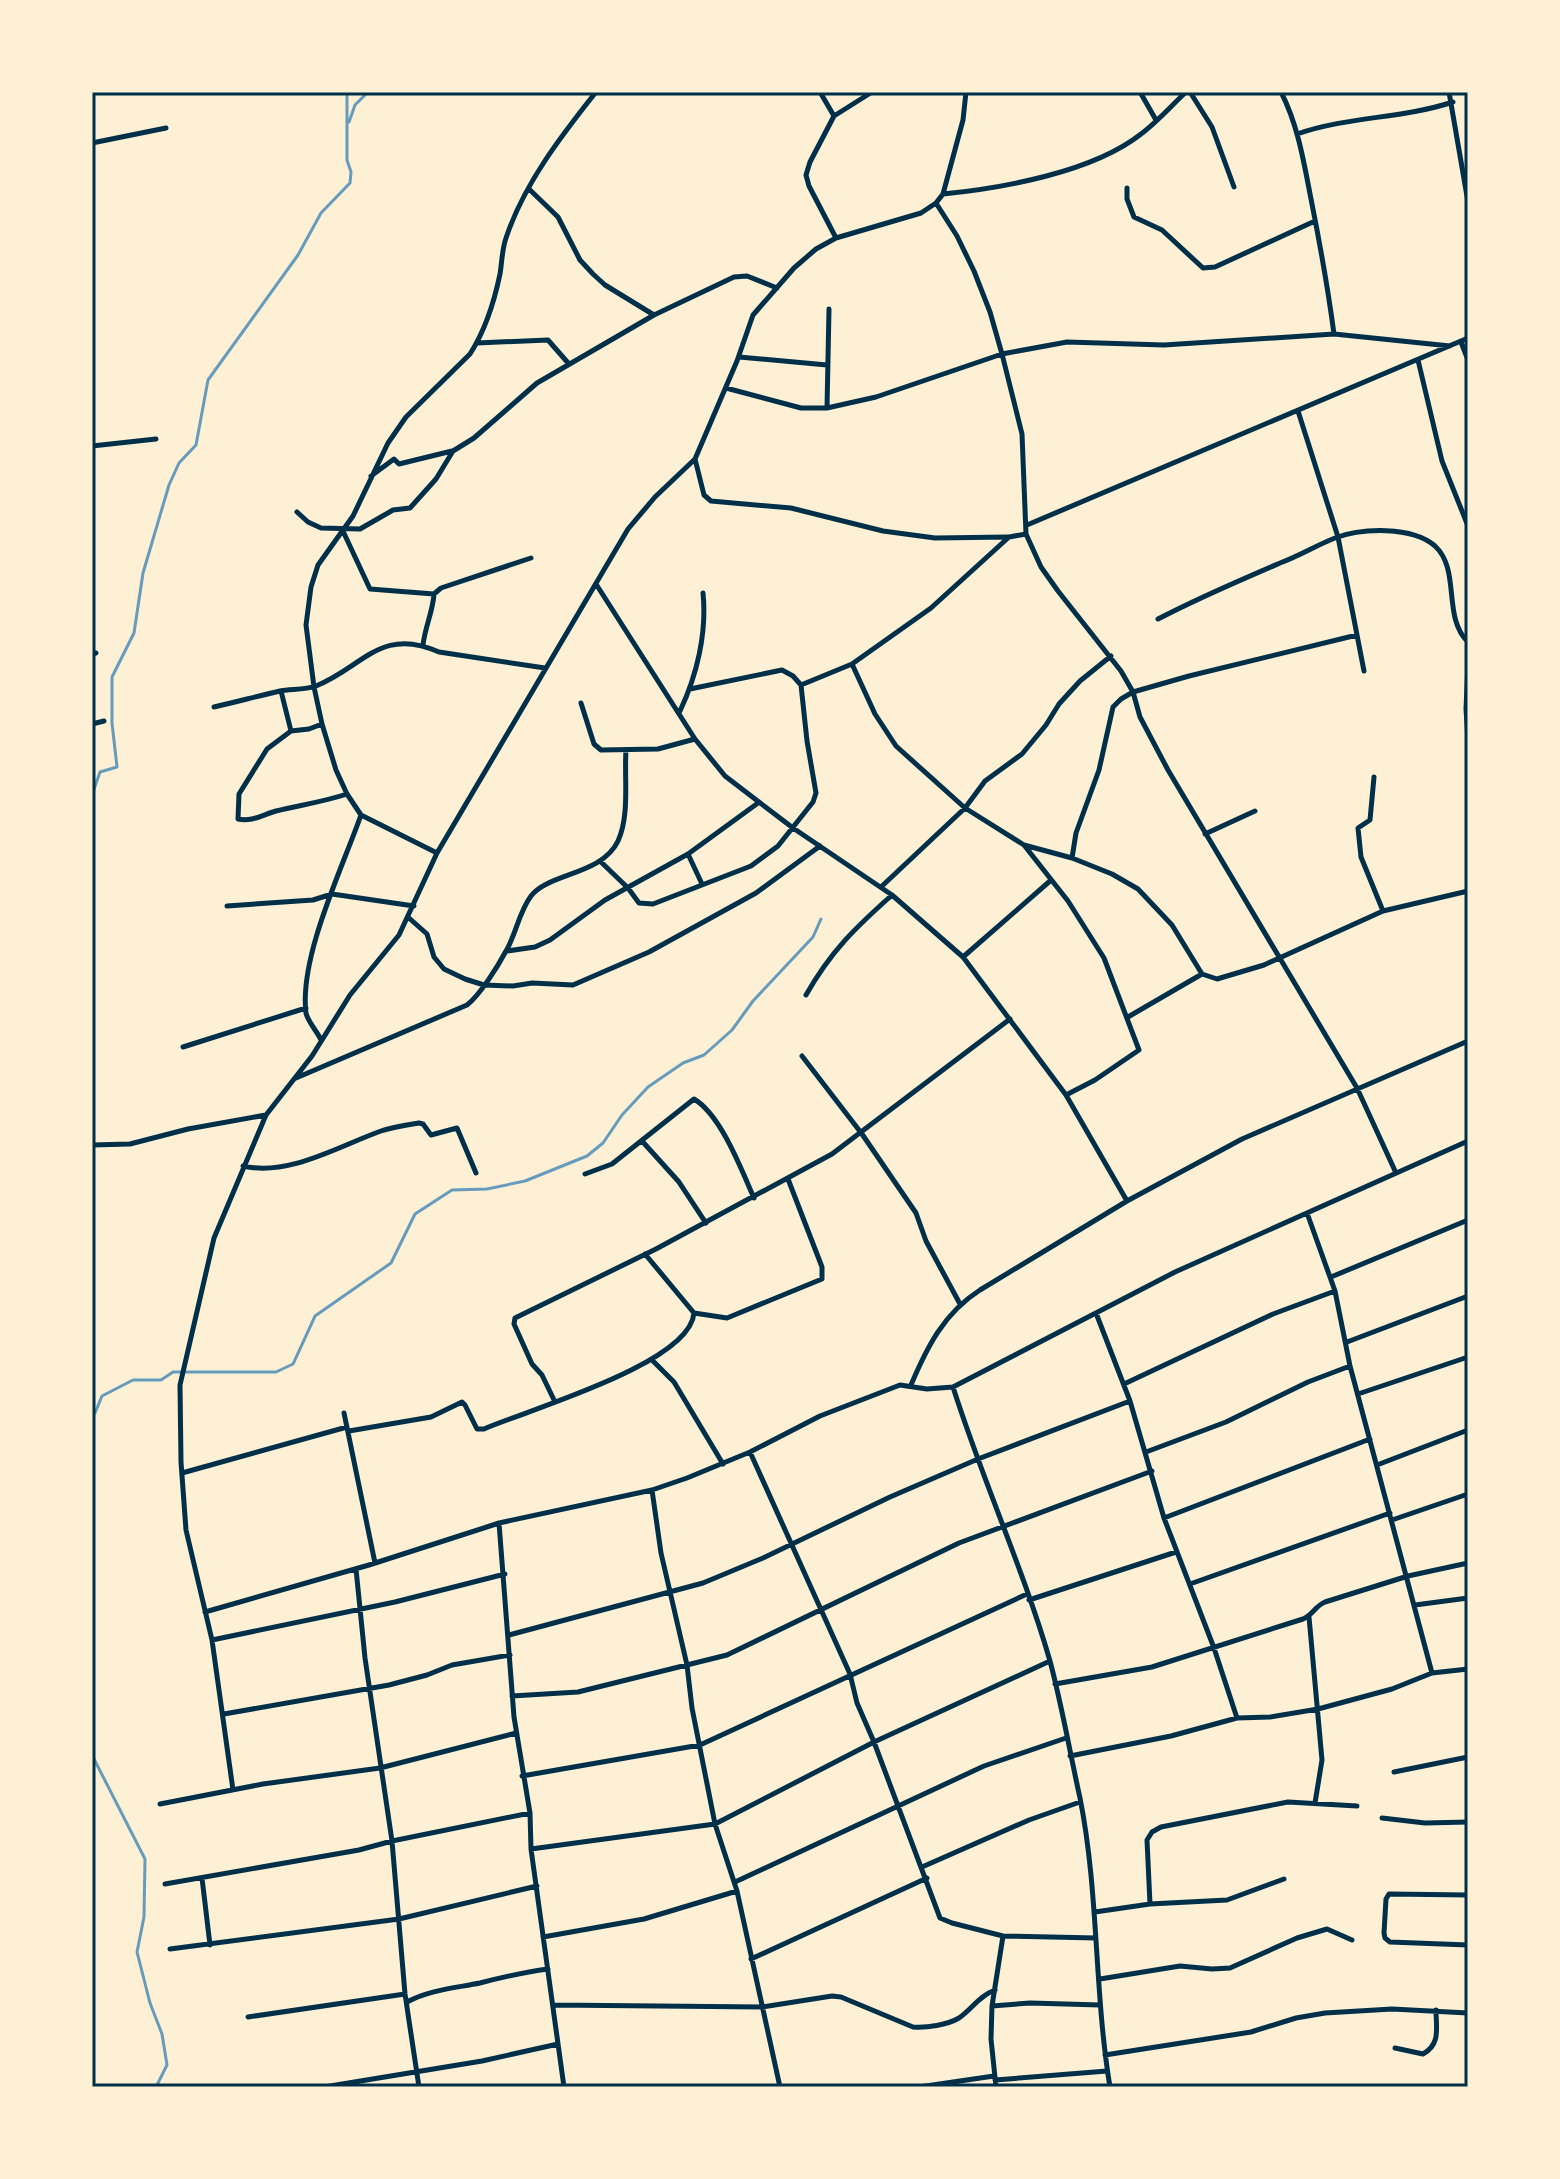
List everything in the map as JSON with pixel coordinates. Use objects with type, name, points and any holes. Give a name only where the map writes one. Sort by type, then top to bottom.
[{"type":"street","points":[[437,853],[361,815],[347,794],[336,770],[314,687],[306,625],[311,587],[318,565],[353,516],[370,477],[406,417],[470,354],[477,343],[493,305],[504,242],[516,212],[569,126],[596,92]]},
{"type":"street","points":[[820,92],[834,116]]},
{"type":"street","points":[[836,238],[806,175],[834,116],[872,92]]},
{"type":"street","points":[[233,1790],[212,1640],[186,1530],[180,1385],[207,1260],[243,1166],[266,1115],[322,1041],[350,995],[393,944],[409,918],[437,853],[628,529],[655,497],[695,459],[739,357],[753,315],[794,268],[816,249],[836,238],[921,213],[936,203],[943,194],[963,120],[966,92]]},
{"type":"street","points":[[1140,92],[1156,120]]},
{"type":"street","points":[[943,194],[989,189],[1047,177],[1114,151],[1141,135],[1188,92],[1212,127],[1234,187]]},
{"type":"street","points":[[1281,92],[1297,134],[1324,257],[1334,334]]},
{"type":"street","points":[[1449,92],[1468,202]]},
{"type":"street","points":[[1297,134],[1341,121],[1425,111],[1453,102]]},
{"type":"street","points":[[92,143],[166,128]]},
{"type":"street","points":[[1127,188],[1127,199],[1134,217],[1162,230],[1203,268],[1215,267],[1315,221]]},
{"type":"street","points":[[529,189],[558,217],[580,260],[593,274],[605,285],[654,315]]},
{"type":"street","points":[[936,203],[957,236],[990,312],[1022,434],[1026,534],[1041,567],[1111,656],[1133,692],[1140,717],[1205,834],[1357,1088],[1396,1173]]},
{"type":"street","points":[[370,477],[394,459],[399,464],[453,451],[474,438],[537,383],[654,315],[734,277],[747,276],[777,288]]},
{"type":"street","points":[[827,408],[829,309]]},
{"type":"street","points":[[726,388],[801,408],[827,408],[876,397],[1002,354],[1067,342],[1164,345],[1334,334],[1450,346]]},
{"type":"street","points":[[1026,526],[1468,338]]},
{"type":"street","points":[[477,343],[548,340],[569,364]]},
{"type":"street","points":[[1461,342],[1468,360]]},
{"type":"street","points":[[739,357],[827,365]]},
{"type":"street","points":[[1418,360],[1442,461],[1468,526]]},
{"type":"street","points":[[1298,411],[1338,537],[1364,671]]},
{"type":"street","points":[[92,446],[156,439]]},
{"type":"street","points":[[297,512],[321,528],[360,529],[393,510],[410,508],[436,479],[453,451]]},
{"type":"street","points":[[695,459],[704,495],[711,501],[791,508],[883,531],[935,538],[1026,534]]},
{"type":"street","points":[[342,529],[370,589],[434,594]]},
{"type":"street","points":[[1158,619],[1197,598],[1338,537],[1394,530],[1418,537],[1434,546],[1444,558],[1450,598],[1461,636],[1468,642]]},
{"type":"street","points":[[801,685],[852,664],[931,608],[1009,537]]},
{"type":"street","points":[[423,645],[434,594],[441,588],[531,558]]},
{"type":"street","points":[[596,584],[695,739],[725,776],[793,828],[892,895],[963,957],[1066,1095],[1127,1201]]},
{"type":"street","points":[[679,712],[690,689],[704,631],[703,593]]},
{"type":"street","points":[[1072,858],[1076,833],[1099,770],[1113,707],[1133,692],[1357,635]]},
{"type":"street","points":[[214,707],[281,691],[314,687],[369,654],[385,647],[409,643],[439,652],[545,668]]},
{"type":"street","points":[[881,887],[965,808],[985,781],[1022,754],[1059,704],[1080,681],[1111,656]]},
{"type":"street","points":[[852,664],[875,714],[896,746],[965,808],[1024,845],[1072,858],[1112,874],[1138,889],[1172,925],[1202,974],[1217,979],[1228,978],[1279,959],[1383,911],[1468,891]]},
{"type":"street","points":[[1468,664],[1468,740]]},
{"type":"street","points":[[600,861],[639,903],[653,904],[751,866],[778,846],[813,802],[816,793],[801,685],[793,676],[782,670],[690,689]]},
{"type":"street","points":[[281,691],[291,731]]},
{"type":"street","points":[[581,703],[597,748],[658,749],[695,739]]},
{"type":"street","points":[[92,724],[104,721]]},
{"type":"street","points":[[322,724],[291,731],[267,749],[239,794],[238,819],[253,820],[275,811],[321,803],[347,794]]},
{"type":"street","points":[[295,1079],[467,1005],[479,995],[506,951],[532,894],[600,861],[617,843],[621,831],[626,750]]},
{"type":"street","points":[[1374,777],[1370,820],[1359,826],[1359,838],[1361,857],[1383,911]]},
{"type":"street","points":[[506,951],[535,947],[550,940],[605,900],[688,854],[758,803]]},
{"type":"street","points":[[1205,834],[1255,811]]},
{"type":"street","points":[[322,1041],[307,1018],[307,982],[317,935],[361,815]]},
{"type":"street","points":[[1024,845],[1086,927],[1104,958],[1139,1047],[1137,1053],[1066,1095]]},
{"type":"street","points":[[409,918],[427,934],[434,957],[444,969],[465,979],[484,985],[573,985],[649,952],[756,893],[820,846]]},
{"type":"street","points":[[688,854],[702,884]]},
{"type":"street","points":[[963,957],[1050,881]]},
{"type":"street","points":[[227,906],[313,900],[332,894],[414,906]]},
{"type":"street","points":[[806,995],[822,966],[846,937],[892,895]]},
{"type":"street","points":[[1128,1017],[1202,974]]},
{"type":"street","points":[[183,1047],[306,1008]]},
{"type":"street","points":[[555,1402],[542,1375],[532,1364],[514,1324],[515,1318],[788,1179],[862,1134],[1010,1019]]},
{"type":"street","points":[[911,1385],[927,1348],[943,1322],[960,1304],[1127,1201],[1242,1139],[1468,1041]]},
{"type":"street","points":[[802,1056],[862,1134],[916,1213],[926,1241],[960,1304]]},
{"type":"street","points":[[585,1174],[612,1164],[681,1107],[697,1100],[729,1144],[754,1198]]},
{"type":"street","points":[[92,1145],[130,1144],[188,1129],[266,1115]]},
{"type":"street","points":[[243,1166],[265,1170],[285,1166],[382,1131],[419,1123],[431,1135],[457,1128],[476,1173]]},
{"type":"street","points":[[642,1141],[679,1182],[706,1223]]},
{"type":"street","points":[[205,1612],[356,1569],[499,1523],[652,1490],[723,1464],[820,1416],[900,1385],[927,1389],[953,1387],[1175,1272],[1468,1141]]},
{"type":"street","points":[[645,1254],[694,1313],[727,1318],[822,1279],[822,1267],[788,1179]]},
{"type":"street","points":[[1307,1213],[1335,1291],[1350,1366],[1432,1673]]},
{"type":"street","points":[[1331,1277],[1468,1220]]},
{"type":"street","points":[[1124,1384],[1273,1314],[1335,1291]]},
{"type":"street","points":[[1347,1342],[1468,1296]]},
{"type":"street","points":[[182,1473],[348,1429],[431,1417],[462,1402],[480,1430],[652,1360],[680,1339],[691,1326],[694,1313]]},
{"type":"street","points":[[1096,1313],[1130,1401],[1164,1518],[1237,1718]]},
{"type":"street","points":[[1358,1394],[1468,1357]]},
{"type":"street","points":[[652,1360],[674,1382],[723,1464]]},
{"type":"street","points":[[1146,1452],[1226,1422],[1308,1382],[1350,1366]]},
{"type":"street","points":[[953,1387],[1050,1661],[1080,1802],[1095,1912],[1100,2005],[1110,2087]]},
{"type":"street","points":[[509,1635],[703,1583],[978,1459],[1130,1401]]},
{"type":"street","points":[[344,1413],[375,1563]]},
{"type":"street","points":[[1377,1465],[1468,1430]]},
{"type":"street","points":[[1164,1518],[1370,1439]]},
{"type":"street","points":[[750,1452],[850,1674],[857,1703],[943,1921],[1003,1936],[1097,1938]]},
{"type":"street","points":[[512,1696],[578,1692],[727,1655],[959,1543],[1152,1471]]},
{"type":"street","points":[[652,1490],[661,1553],[687,1665],[692,1708],[715,1824],[735,1882],[780,2087]]},
{"type":"street","points":[[1190,1584],[1391,1516],[1468,1494]]},
{"type":"street","points":[[499,1523],[516,1733],[530,1813],[531,1849],[564,2087]]},
{"type":"street","points":[[522,1776],[700,1745],[850,1674],[1028,1597],[1176,1552]]},
{"type":"street","points":[[1055,1684],[1152,1667],[1309,1617],[1318,1605],[1325,1602],[1408,1576],[1468,1563]]},
{"type":"street","points":[[356,1569],[369,1688],[392,1841],[405,1994],[419,2087]]},
{"type":"street","points":[[212,1640],[505,1574]]},
{"type":"street","points":[[1415,1605],[1468,1598]]},
{"type":"street","points":[[1309,1617],[1322,1760],[1315,1803]]},
{"type":"street","points":[[224,1714],[369,1688],[427,1675],[452,1665],[510,1655]]},
{"type":"street","points":[[531,1849],[715,1824],[874,1742],[1050,1661]]},
{"type":"street","points":[[1070,1756],[1171,1736],[1237,1718],[1270,1717],[1318,1709],[1392,1689],[1432,1673],[1468,1669]]},
{"type":"street","points":[[160,1804],[380,1768],[516,1733]]},
{"type":"street","points":[[735,1882],[984,1766],[1066,1738]]},
{"type":"street","points":[[1394,1772],[1468,1757]]},
{"type":"street","points":[[922,1867],[1029,1820],[1080,1802]]},
{"type":"street","points":[[1150,1904],[1147,1840],[1161,1827],[1288,1802],[1357,1806]]},
{"type":"street","points":[[165,1884],[359,1850],[530,1813]]},
{"type":"street","points":[[1382,1818],[1425,1823],[1468,1822]]},
{"type":"street","points":[[202,1878],[210,1945]]},
{"type":"street","points":[[751,1959],[927,1878]]},
{"type":"street","points":[[1095,1912],[1150,1904],[1227,1900],[1284,1879]]},
{"type":"street","points":[[170,1949],[399,1919],[537,1886]]},
{"type":"street","points":[[543,1937],[644,1919],[737,1891]]},
{"type":"street","points":[[1468,1895],[1389,1894],[1384,1933],[1390,1942],[1468,1945]]},
{"type":"street","points":[[1100,1979],[1180,1966],[1230,1968],[1297,1938],[1327,1929],[1352,1940]]},
{"type":"street","points":[[995,2081],[992,2006],[1003,1936]]},
{"type":"street","points":[[407,2002],[419,1995],[548,1969]]},
{"type":"street","points":[[553,2005],[762,2007],[841,1997],[913,2027],[923,2027],[953,2020],[982,1995],[995,1990]]},
{"type":"street","points":[[248,2017],[405,1994]]},
{"type":"street","points":[[992,2006],[1030,2003],[1100,2005]]},
{"type":"street","points":[[1105,2055],[1251,2032],[1325,2013],[1436,2010],[1468,2013]]},
{"type":"street","points":[[1395,2048],[1423,2054],[1431,2050],[1436,2044],[1436,2010]]},
{"type":"street","points":[[324,2087],[482,2061],[558,2044]]},
{"type":"street","points":[[919,2087],[1107,2071]]},
{"type":"waterway","points":[[92,795],[100,772],[117,767],[112,723],[112,677],[134,633],[143,573],[169,485],[179,463],[196,445],[208,380],[298,255],[321,213],[350,183],[347,92]]},
{"type":"waterway","points":[[349,122],[355,105],[368,92]]},
{"type":"waterway","points":[[92,1414],[102,1396],[133,1380],[161,1380],[173,1372],[276,1372],[293,1364],[315,1316],[391,1263],[415,1214],[452,1190],[487,1189],[525,1181],[587,1156],[603,1143],[622,1115],[648,1087],[683,1063],[704,1055],[732,1030],[753,1001],[813,937],[821,919]]},
{"type":"waterway","points":[[92,1755],[145,1859],[144,1917],[137,1952],[150,2003],[162,2034],[167,2065],[156,2087]]}]
